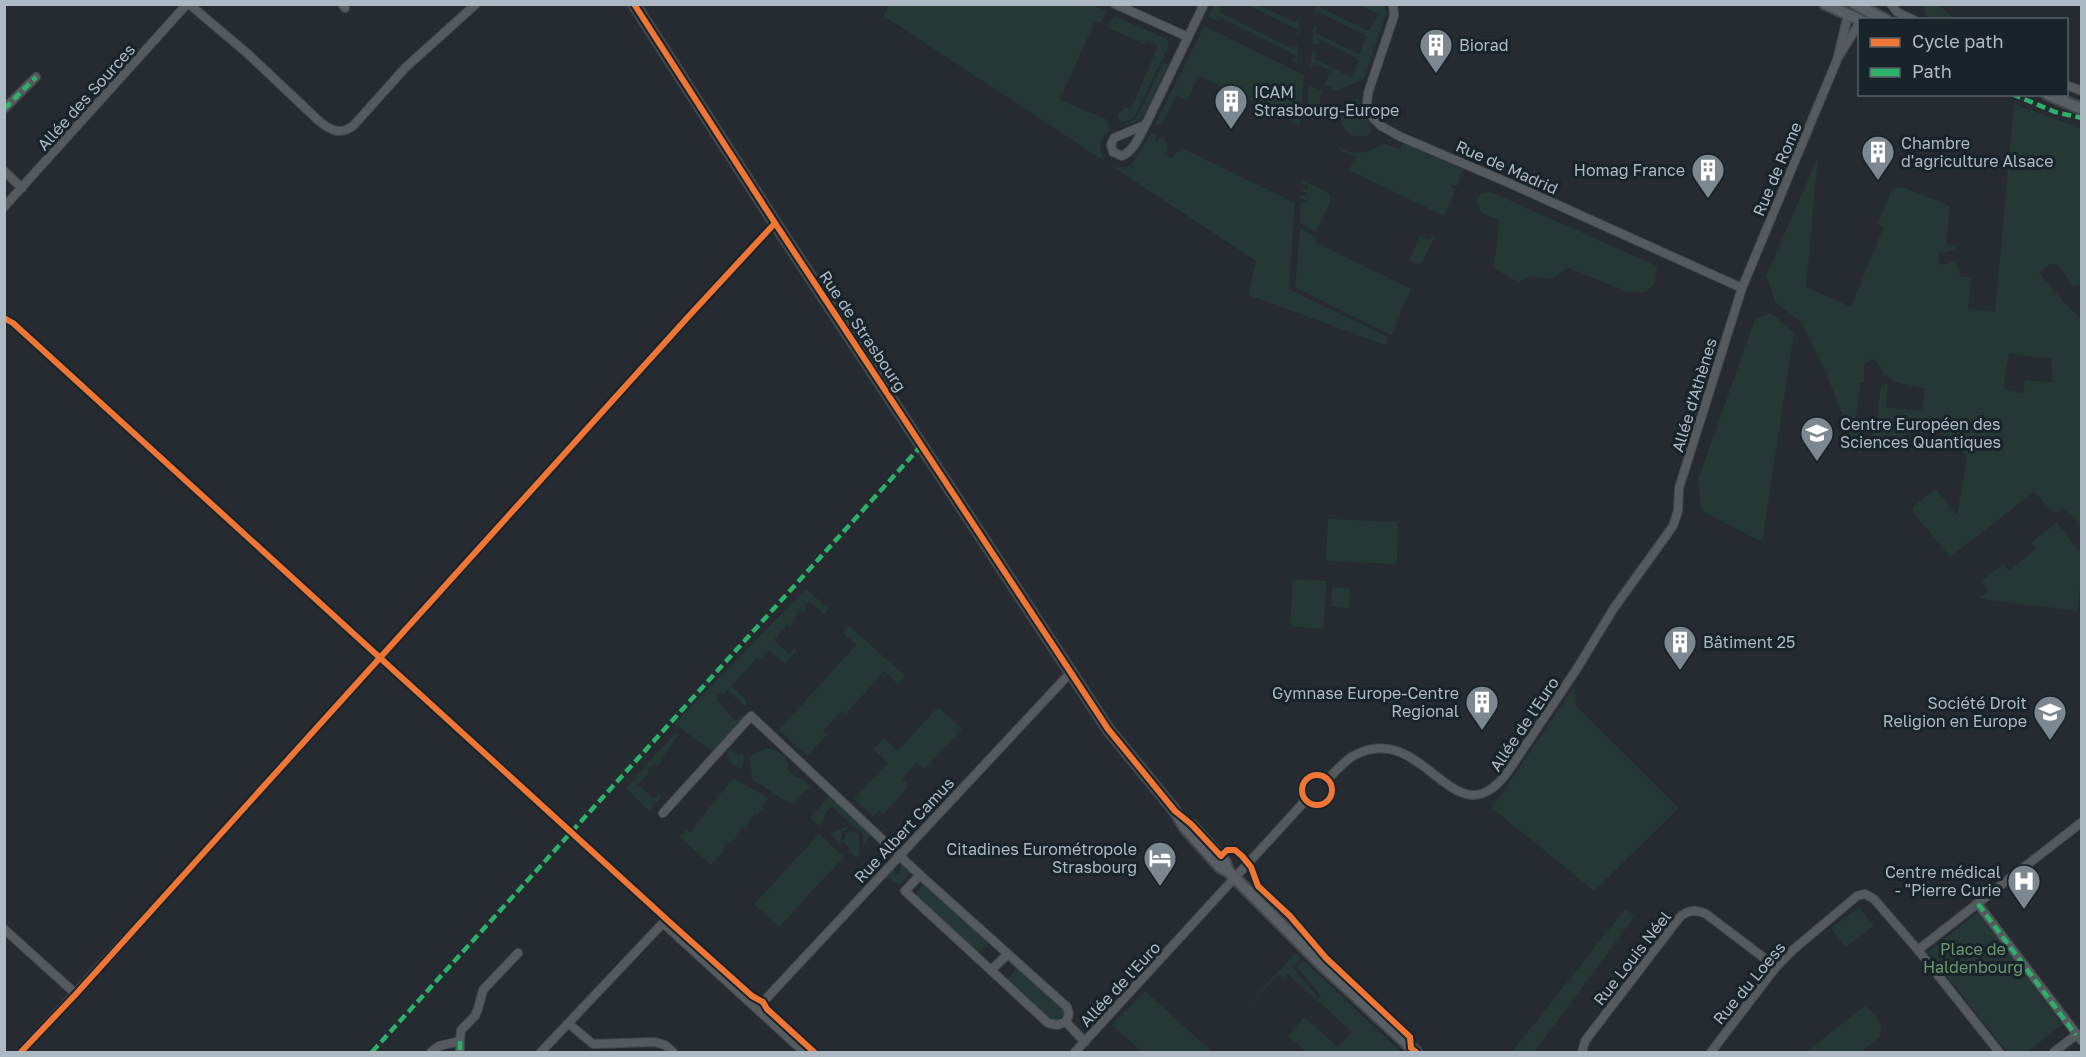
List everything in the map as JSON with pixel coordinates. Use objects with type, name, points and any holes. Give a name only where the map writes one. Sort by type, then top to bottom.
[{"type":"main road","name":"Rue de Strasbourg","points":[[634,4],[775,223],[1072,671],[1108,729],[1175,811],[1185,828],[1220,867],[1232,875],[1321,964],[1416,1053]]},
{"type":"main road","points":[[1825,4],[1852,8],[1865,14]]},
{"type":"main road","points":[[2052,96],[2082,109]]},
{"type":"street","name":"Allée des Sources","points":[[4,207],[188,4],[248,54],[325,126],[331,130],[343,131],[354,125],[405,68],[476,4]]},
{"type":"street","points":[[1115,4],[1188,37]]},
{"type":"street","points":[[1145,125],[1114,138],[1111,145],[1113,152],[1122,156],[1129,153],[1145,125],[1204,4]]},
{"type":"street","name":"Rue de Madrid","points":[[1393,4],[1394,16],[1366,104],[1373,118],[1381,126],[1742,288]]},
{"type":"street","points":[[1891,4],[1897,12],[1910,18]]},
{"type":"street","name":"Rue de Rome","points":[[1742,288],[1837,60],[1852,8]]},
{"type":"street","name":"Rue de Rome","points":[[1837,60],[1858,26]]},
{"type":"street","points":[[4,109],[36,77]]},
{"type":"street","points":[[4,171],[22,188]]},
{"type":"street","name":"Allée d'Athènes","points":[[1678,511],[1679,488],[1742,288]]},
{"type":"street","name":"Allée de l'Euro","points":[[1075,1053],[1232,875],[1306,800],[1302,786],[1308,778],[1316,775],[1328,779],[1355,754],[1370,749],[1388,749],[1405,753],[1459,792],[1477,795],[1492,790],[1499,784],[1576,670],[1614,608],[1668,535],[1678,511]]},
{"type":"street","name":"Rue Albert Camus","points":[[760,1010],[763,1002],[1072,671]]},
{"type":"street","points":[[663,813],[751,716],[899,856],[1067,1007],[1069,1014],[1066,1022],[1057,1026],[1048,1023],[905,891],[920,875]]},
{"type":"street","points":[[1306,800],[1315,805],[1329,800],[1332,791],[1328,779]]},
{"type":"street","points":[[1999,1053],[1918,950],[2082,822]]},
{"type":"street","name":"Rue du Loess","points":[[1711,1053],[1776,967],[1857,896],[1865,894],[1874,899],[1918,950]]},
{"type":"street","points":[[1978,904],[2079,1038],[2054,1053]]},
{"type":"street","name":"Rue Louis Néel","points":[[1582,1053],[1585,1041],[1679,918],[1686,912],[1697,911],[1706,914],[1776,967]]},
{"type":"street","points":[[541,1053],[663,923],[804,1053]]},
{"type":"street","points":[[4,929],[76,994]]},
{"type":"street","points":[[21,1053],[132,932]]},
{"type":"street","points":[[460,1053],[461,1030],[475,1016],[483,990],[518,953]]},
{"type":"street","points":[[991,970],[1008,954]]},
{"type":"street","points":[[1066,1022],[1085,1041]]},
{"type":"street","points":[[569,1024],[598,1049],[655,1041],[673,1053]]},
{"type":"street","points":[[431,1053],[440,1046],[460,1041]]},
{"type":"green space","points":[[889,4],[1090,4],[1106,12],[1101,23],[1095,21],[1060,100],[1106,119],[1110,128],[1104,135],[1101,150],[1107,162],[1112,166],[1134,168],[1132,164],[1151,133],[1156,135],[1155,140],[1158,141],[1160,137],[1167,142],[1166,155],[1172,159],[1176,152],[1184,149],[1295,203],[1289,289],[1389,338],[1385,345],[1248,295],[1256,261],[884,16]]},
{"type":"green space","points":[[1379,4],[1387,11],[1364,78],[1337,91],[1325,84],[1331,71],[1314,63],[1310,70],[1312,52],[1316,53],[1314,59],[1351,77],[1360,60],[1320,40],[1317,45],[1312,43],[1314,26],[1317,28],[1315,33],[1359,54],[1367,36],[1318,12],[1314,17],[1315,5],[1369,31],[1378,14],[1359,5]]},
{"type":"green space","points":[[1214,5],[1222,5],[1219,12],[1293,49],[1297,44],[1297,63],[1293,61],[1296,55],[1219,17],[1217,21],[1208,17]]},
{"type":"green space","points":[[1248,5],[1258,5],[1295,22],[1299,18],[1298,35],[1296,34],[1298,30]]},
{"type":"green space","points":[[1939,5],[1954,18],[1926,17],[1923,6]]},
{"type":"green space","points":[[1114,16],[1167,39],[1169,45],[1134,118],[1120,123],[1117,115],[1125,107],[1131,109],[1158,46],[1146,41],[1144,44],[1108,28]]},
{"type":"green space","points":[[1204,26],[1304,75],[1300,126],[1289,120],[1289,116],[1268,106],[1267,109],[1233,88],[1231,91],[1199,76],[1187,100],[1177,95],[1162,125],[1155,125]]},
{"type":"green space","points":[[1163,63],[1168,65],[1145,114],[1136,122],[1121,127],[1136,119]]},
{"type":"green space","points":[[1309,86],[1322,92],[1319,117],[1307,112]]},
{"type":"green space","points":[[1359,99],[1361,110],[1372,129],[1370,134],[1360,137],[1345,130],[1341,116],[1343,108],[1349,102]]},
{"type":"green space","points":[[2014,104],[2081,128],[2081,283],[2074,287],[2057,264],[2050,264],[2039,273],[2068,307],[2081,318],[2081,526],[2066,509],[2053,512],[2034,492],[1950,557],[1913,512],[1913,507],[1934,490],[1957,515],[1967,456],[1931,424],[1919,439],[1913,432],[1888,447],[1873,445],[1874,440],[1871,440],[1873,426],[1876,426],[1881,385],[1888,384],[1886,407],[1922,411],[1925,389],[1891,380],[1878,362],[1871,359],[1864,365],[1864,383],[1860,383],[1855,424],[1861,425],[1861,456],[1854,446],[1827,375],[1800,321],[1776,303],[1766,276],[1818,157],[1806,287],[1851,307],[1883,228],[1878,224],[1891,191],[1903,187],[1950,206],[1946,245],[1957,246],[1957,249],[1938,254],[1940,265],[1956,261],[1961,277],[1971,277],[1968,309],[1995,312]],"holes":[[[2009,353],[2051,359],[2053,383],[2025,380],[2023,393],[2003,390]]]},
{"type":"green space","points":[[1384,143],[1400,149],[1403,143],[1464,169],[1457,186],[1451,184],[1450,187],[1456,189],[1445,214],[1442,215],[1349,170],[1356,158],[1338,149],[1339,147],[1356,153],[1373,149]]},
{"type":"green space","points":[[1303,180],[1330,194],[1330,203],[1316,231],[1300,223],[1301,201],[1307,203],[1301,198],[1302,195],[1307,197],[1307,193],[1302,191],[1302,188],[1308,190],[1308,186],[1302,184]]},
{"type":"green space","points":[[1491,192],[1657,266],[1655,283],[1645,292],[1627,292],[1568,268],[1552,279],[1533,277],[1517,282],[1494,268],[1499,220],[1481,211],[1477,199],[1481,193]]},
{"type":"green space","points":[[1300,228],[1317,237],[1315,242],[1411,289],[1391,335],[1295,287]]},
{"type":"green space","points":[[1433,235],[1435,236],[1422,263],[1416,264],[1409,260],[1420,236],[1430,240]]},
{"type":"green space","points":[[1771,313],[1794,333],[1762,542],[1702,511],[1698,480],[1755,319]]},
{"type":"green space","points":[[1328,519],[1398,522],[1397,564],[1326,561]]},
{"type":"green space","points":[[2057,522],[2081,554],[2078,611],[1983,599],[1981,597],[1988,591],[1982,581],[2003,564],[2009,571],[2036,549],[2031,543]]},
{"type":"green space","points":[[1293,579],[1327,581],[1323,629],[1290,626]]},
{"type":"green space","points":[[1332,587],[1350,588],[1349,608],[1331,607]]},
{"type":"green space","points":[[806,589],[829,609],[824,614],[809,601],[803,613],[800,611],[791,622],[793,624],[790,627],[787,625],[774,640],[789,654],[795,648],[797,650],[785,664],[769,650],[760,660],[757,658],[731,686],[746,700],[745,707],[727,690],[723,694],[720,692],[715,698],[736,721],[743,713],[746,716],[714,752],[674,724]]},
{"type":"green space","points":[[849,626],[905,676],[898,684],[884,671],[846,714],[841,711],[823,731],[827,735],[807,756],[779,730],[856,645],[843,633]]},
{"type":"green space","points":[[1575,685],[1576,706],[1679,808],[1594,891],[1492,808]]},
{"type":"green space","points":[[938,707],[962,729],[924,769],[916,763],[902,779],[909,786],[883,814],[879,810],[873,816],[854,799],[888,763],[873,749],[884,738],[898,751]]},
{"type":"green space","points":[[675,733],[679,734],[661,759],[662,761],[658,766],[653,763],[647,770],[649,773],[637,784],[654,799],[659,793],[662,796],[664,794],[649,811],[626,788]]},
{"type":"green space","points":[[732,745],[731,749],[739,756],[742,753],[744,756],[742,770],[729,762],[727,751]]},
{"type":"green space","points":[[767,748],[778,751],[786,757],[789,764],[786,768],[809,785],[810,788],[801,794],[795,804],[787,802],[753,780],[749,757]]},
{"type":"green space","points":[[733,778],[769,798],[762,806],[764,808],[757,815],[755,813],[745,829],[742,828],[736,835],[737,837],[731,843],[729,842],[711,865],[680,837],[687,829],[690,832]]},
{"type":"green space","points":[[829,796],[870,834],[863,848],[863,834],[832,807],[827,810],[821,826],[810,818]]},
{"type":"green space","points":[[848,826],[842,833],[841,841],[846,837],[845,833],[855,831],[859,835],[859,856],[856,858],[848,851],[850,848],[842,841],[840,844],[830,834]]},
{"type":"green space","points":[[819,834],[844,857],[779,927],[754,904]]},
{"type":"green space","points":[[901,861],[912,871],[902,883],[898,884],[885,877],[894,866],[895,875],[899,875]]},
{"type":"green space","points":[[923,884],[928,884],[989,942],[978,954],[917,896],[916,892]]},
{"type":"green space","points":[[1859,907],[1874,926],[1846,947],[1831,928]]},
{"type":"green space","points":[[1625,909],[1635,916],[1534,1052],[1512,1052]]},
{"type":"green space","name":"Place de Haldenbourg","points":[[1978,912],[2062,1025],[2027,1052],[2007,1052],[1928,952]]},
{"type":"green space","points":[[1295,953],[1301,958],[1293,967],[1317,997],[1315,999],[1288,974],[1283,978],[1278,974],[1219,1037]]},
{"type":"green space","points":[[1303,960],[1400,1052],[1306,1052],[1288,1036],[1304,1017],[1338,1047],[1352,1032],[1317,1000],[1321,996],[1297,967]]},
{"type":"green space","points":[[1015,965],[1064,1008],[1065,1014],[1056,1021],[1049,1020],[1003,977],[1010,976],[1015,970]]},
{"type":"green space","points":[[1145,991],[1212,1052],[1142,1052],[1112,1025]]},
{"type":"green space","points":[[1865,1006],[1878,1020],[1881,1032],[1880,1037],[1861,1052],[1806,1052]]},
{"type":"marked path","points":[[4,109],[36,77]]},
{"type":"marked path","points":[[2017,96],[2055,112],[2082,118]]},
{"type":"marked path","points":[[372,1052],[922,445]]},
{"type":"marked path","points":[[1978,904],[2076,1035]]},
{"type":"marked path","points":[[460,1041],[460,1052]]},
{"type":"cycle path","points":[[634,4],[775,223],[1108,729],[1175,811],[1191,824],[1221,856],[1227,850],[1235,850],[1242,856],[1251,867],[1258,886],[1290,916],[1326,958],[1410,1037],[1411,1048],[1416,1052]]},
{"type":"cycle path","points":[[21,1052],[775,223]]},
{"type":"cycle path","points":[[4,318],[13,323],[675,927],[752,996],[763,1002],[767,1009],[814,1052]]},
{"type":"cycle path","points":[[1317,775],[1328,779],[1332,790],[1328,801],[1317,805],[1306,801],[1302,790],[1306,779],[1317,775]]},
{"type":"place","name":"Biorad","points":[[1436,74]]},
{"type":"place","name":"ICAM Strasbourg-Europe","points":[[1231,130]]},
{"type":"place","name":"Chambre d'agriculture Alsace","points":[[1878,181]]},
{"type":"place","name":"Homag France","points":[[1708,199]]},
{"type":"place","name":"Centre Européen des Sciences Quantiques","points":[[1817,462]]},
{"type":"place","name":"Bâtiment 25","points":[[1680,671]]},
{"type":"place","name":"Gymnase Europe-Centre Regional","points":[[1482,731]]},
{"type":"place","name":"Société Droit Religion en Europe","points":[[2050,741]]},
{"type":"place","name":"Citadines Eurométropole Strasbourg","points":[[1160,887]]},
{"type":"place","name":"Centre médical - \"Pierre Curie","points":[[2024,910]]}]
